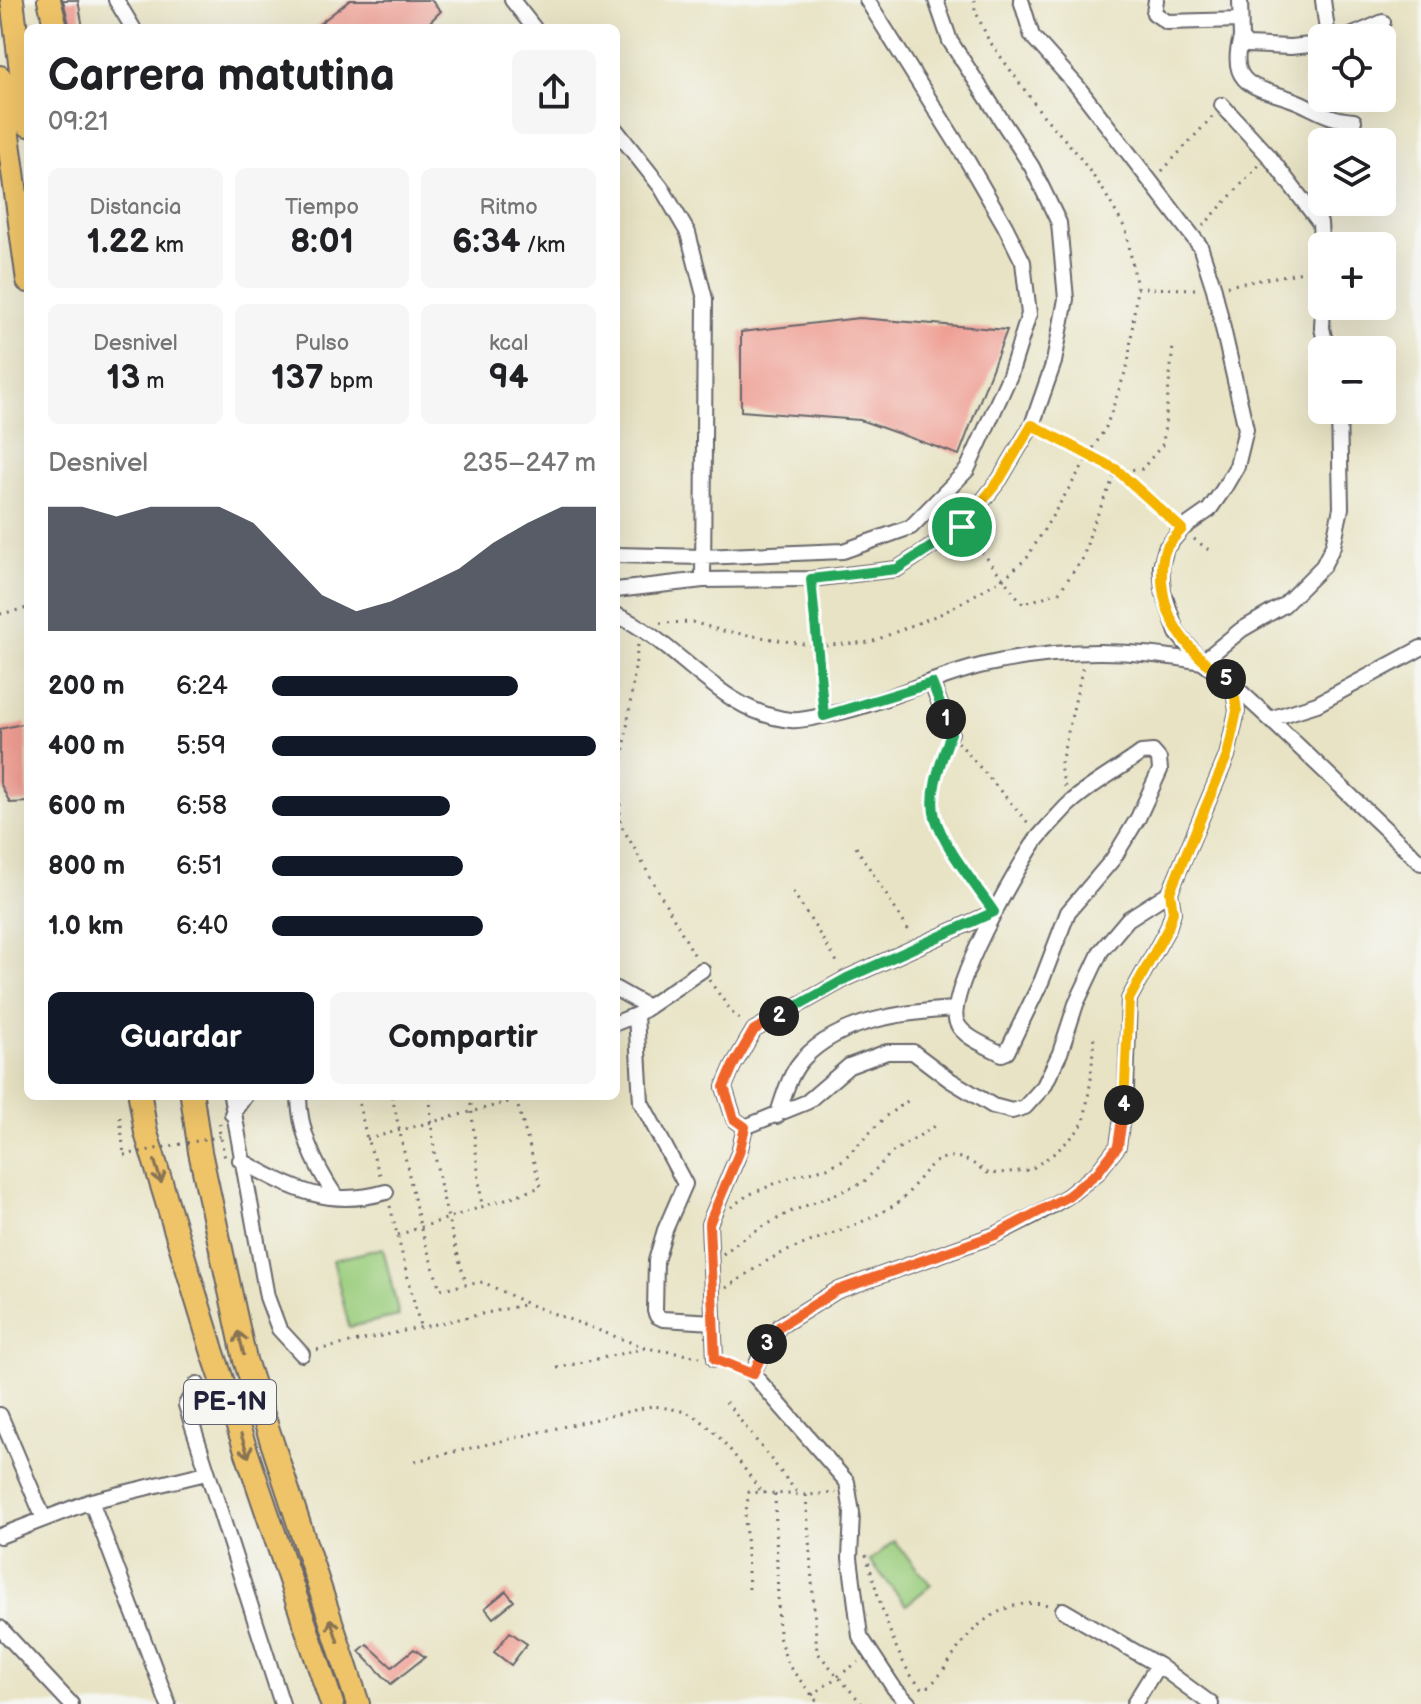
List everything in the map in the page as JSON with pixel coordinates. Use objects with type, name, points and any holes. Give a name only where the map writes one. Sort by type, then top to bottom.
[{"type":"highway","points":[[12,0],[24,94]]},
{"type":"highway","points":[[49,0],[55,24]]},
{"type":"highway","points":[[0,77],[9,203],[24,265]]},
{"type":"highway","name":"PE-1N","points":[[141,1100],[146,1133],[213,1353],[332,1704]]},
{"type":"highway","name":"PE-1N","points":[[193,1100],[200,1152],[245,1360],[358,1704]]},
{"type":"street","points":[[117,0],[131,24]]},
{"type":"street","points":[[512,0],[531,24]]},
{"type":"street","points":[[620,555],[703,557],[843,551],[911,527],[967,470],[1010,375],[1029,314],[1023,262],[1005,226],[867,0]]},
{"type":"street","points":[[620,590],[703,580],[811,579],[897,569],[962,527],[1000,479],[1032,425],[1054,362],[1066,299],[1059,223],[1032,167],[950,41],[936,0]]},
{"type":"street","points":[[1021,0],[1032,36],[1077,86],[1200,246],[1214,289],[1246,429],[1237,466],[1223,490],[1209,510],[1182,529],[1166,548],[1161,566],[1163,591],[1177,633],[1202,662],[1233,685],[1421,863]]},
{"type":"street","points":[[1156,0],[1154,13],[1167,22],[1240,20]]},
{"type":"street","points":[[1240,0],[1244,41],[1236,55],[1238,66],[1250,85],[1301,103],[1317,113],[1354,121]]},
{"type":"street","points":[[1323,0],[1326,24]]},
{"type":"street","points":[[1378,24],[1383,22]]},
{"type":"street","points":[[1244,41],[1290,47],[1308,45]]},
{"type":"street","points":[[1222,105],[1268,155],[1320,223],[1321,232]]},
{"type":"street","points":[[620,135],[661,187],[688,233],[705,299],[703,580]]},
{"type":"street","points":[[620,617],[640,625],[722,692],[761,713],[793,721],[824,716],[983,665],[1087,651],[1175,657],[1202,662],[1241,630],[1284,605],[1323,566],[1333,546],[1341,508],[1339,424]]},
{"type":"street","points":[[620,622],[640,625]]},
{"type":"street","points":[[1270,719],[1317,704],[1421,648]]},
{"type":"street","points":[[932,683],[951,733]]},
{"type":"street","points":[[909,1704],[894,1688],[860,1636],[850,1558],[852,1513],[847,1482],[753,1374],[763,1349],[780,1326],[836,1291],[995,1235],[1048,1207],[1097,1173],[1118,1146],[1126,1089],[1129,999],[1168,928],[1173,912],[1170,892],[1227,756],[1237,711],[1233,685]]},
{"type":"street","points":[[1153,752],[1159,759],[1160,770],[1138,818],[1113,859],[1068,912],[1042,980],[1007,1052],[1002,1054],[961,1029],[955,1020],[956,1009],[973,957],[994,912],[1040,836],[1069,805],[1141,753],[1153,752]]},
{"type":"street","points":[[745,1127],[807,1102],[849,1066],[887,1052],[913,1052],[950,1080],[993,1106],[1012,1111],[1025,1107],[1044,1086],[1060,1053],[1076,1004],[1101,951],[1128,919],[1170,892]]},
{"type":"street","points":[[745,1127],[734,1119],[724,1087],[754,1030],[847,978],[994,912]]},
{"type":"street","points":[[620,1021],[642,1011],[702,970]]},
{"type":"street","points":[[620,992],[642,1011]]},
{"type":"street","points":[[777,1116],[791,1077],[804,1058],[842,1031],[909,1012],[956,1009]]},
{"type":"street","points":[[642,1011],[641,1102],[685,1184],[665,1230],[656,1261],[655,1311],[663,1319],[714,1322]]},
{"type":"street","points":[[231,1100],[267,1297],[279,1329],[302,1354]]},
{"type":"street","points":[[232,1114],[242,1100]]},
{"type":"street","points":[[299,1100],[310,1151],[336,1197]]},
{"type":"street","points":[[715,1359],[709,1224],[739,1153],[745,1127]]},
{"type":"street","points":[[240,1160],[285,1185],[313,1194],[360,1200],[386,1192]]},
{"type":"street","points":[[197,1384],[186,1405],[282,1704]]},
{"type":"street","points":[[2,1425],[44,1519]]},
{"type":"street","points":[[0,1536],[91,1501],[206,1473]]},
{"type":"street","points":[[91,1501],[168,1704]]},
{"type":"street","points":[[1063,1610],[1158,1665],[1211,1704]]},
{"type":"street","points":[[0,1628],[71,1704]]},
{"type":"street","points":[[1134,1704],[1158,1665]]},
{"type":"path","points":[[1151,183],[1222,105]]},
{"type":"path","points":[[1193,237],[1268,155]]},
{"type":"path","points":[[1137,288],[1214,289],[1308,272]]},
{"type":"path","points":[[1117,470],[1142,469],[1163,444],[1173,346]]},
{"type":"path","points":[[1032,425],[1117,470],[1213,553]]},
{"type":"path","points":[[962,527],[1023,604],[1059,592],[1083,558],[1092,527],[1117,470]]},
{"type":"path","points":[[811,579],[824,716]]},
{"type":"path","points":[[0,614],[24,609]]},
{"type":"path","points":[[640,625],[620,780],[620,823],[702,970],[734,1015],[754,1030]]},
{"type":"path","points":[[1069,805],[1060,767],[1087,651]]},
{"type":"path","points":[[951,733],[1040,836]]},
{"type":"path","points":[[951,733],[941,763],[935,816],[946,841],[994,912]]},
{"type":"path","points":[[856,847],[917,945]]},
{"type":"path","points":[[793,892],[847,978]]},
{"type":"path","points":[[713,1296],[776,1256],[873,1217],[900,1202],[933,1164],[944,1158],[957,1157],[970,1161],[989,1174],[1030,1170],[1056,1152],[1084,1122],[1094,1035]]},
{"type":"path","points":[[709,1224],[748,1195],[843,1160],[886,1116],[912,1098]]},
{"type":"path","points":[[358,1100],[367,1139],[398,1235],[420,1326]]},
{"type":"path","points":[[393,1100],[420,1226],[440,1289],[483,1282],[528,1304],[646,1348],[715,1359]]},
{"type":"path","points":[[430,1100],[430,1123],[446,1217],[466,1283]]},
{"type":"path","points":[[470,1100],[482,1207]]},
{"type":"path","points":[[367,1139],[510,1100]]},
{"type":"path","points":[[398,1235],[541,1187],[517,1100]]},
{"type":"path","points":[[120,1117],[124,1155],[223,1136]]},
{"type":"path","points":[[711,1264],[746,1236],[790,1212],[863,1183],[891,1153],[937,1125]]},
{"type":"path","points":[[302,1354],[528,1304]]},
{"type":"path","points":[[557,1368],[646,1348]]},
{"type":"path","points":[[726,1402],[799,1495]]},
{"type":"path","points":[[415,1461],[652,1406],[698,1418],[721,1440],[762,1493]]},
{"type":"path","points":[[749,1589],[745,1518],[749,1492],[806,1495],[848,1492]]},
{"type":"path","points":[[775,1494],[779,1637],[788,1665],[819,1704]]},
{"type":"path","points":[[806,1495],[817,1652],[862,1704]]},
{"type":"path","points":[[866,1555],[893,1638],[916,1683],[924,1689],[934,1683],[967,1636],[986,1619],[1013,1605],[1038,1602],[1063,1610]]},
{"type":"path","points":[[812,1696],[871,1652]]},
{"type":"green space","points":[[383,1248],[399,1316],[349,1327],[333,1260]]},
{"type":"green space","points":[[894,1541],[931,1585],[906,1605],[870,1561]]},
{"type":"building","points":[[63,0],[78,0],[82,24],[69,24]]},
{"type":"building","points":[[350,0],[431,0],[441,11],[428,24],[319,24]]},
{"type":"building","points":[[859,318],[1007,330],[959,455],[860,420],[741,411],[741,332]]},
{"type":"building","points":[[24,723],[24,802],[10,803],[0,783],[0,729]]},
{"type":"building","points":[[506,1591],[514,1601],[493,1618],[485,1608]]},
{"type":"building","points":[[510,1632],[527,1644],[511,1665],[494,1652]]},
{"type":"building","points":[[367,1644],[392,1667],[414,1649],[425,1657],[391,1684],[359,1651]]},
{"type":"route","points":[[1032,425],[1117,470],[1182,529],[1166,548],[1161,566],[1163,591],[1177,633],[1202,662],[1233,685],[1237,711],[1227,756],[1170,892],[1173,912],[1168,928],[1129,999],[1126,1089],[1118,1146],[1097,1173],[1068,1196],[1039,1213],[995,1235],[836,1291],[780,1326],[763,1349],[753,1374],[715,1359],[709,1224],[739,1153],[745,1127],[734,1119],[724,1087],[733,1066],[754,1030],[847,978],[994,912],[946,841],[935,816],[941,763],[951,733],[932,683],[824,716],[811,579],[897,569],[962,527],[1000,479],[1032,425]]}]
